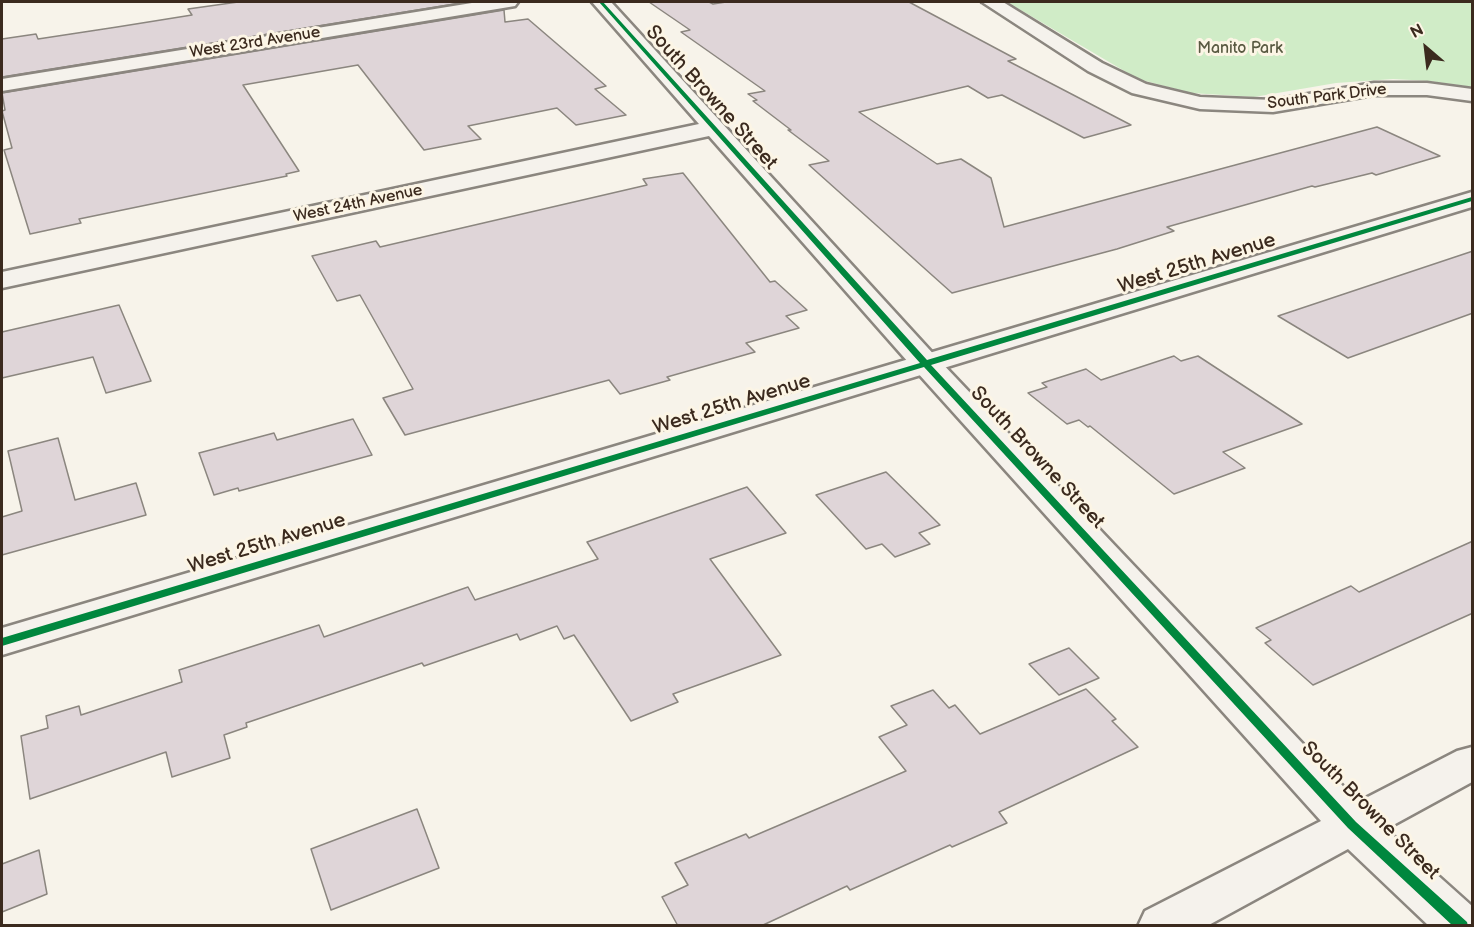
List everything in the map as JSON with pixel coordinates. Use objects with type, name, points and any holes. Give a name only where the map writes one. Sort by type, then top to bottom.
[{"type":"street","name":"West 23rd Avenue","points":[[2,85],[509,2]]},
{"type":"street","name":"South Browne Street","points":[[601,2],[927,365],[1352,825],[1462,926]]},
{"type":"street","name":"South Park Drive","points":[[991,2],[1095,68],[1139,89],[1200,103],[1273,106],[1374,89],[1427,89],[1473,95]]},
{"type":"street","name":"West 24th Avenue","points":[[2,280],[714,128]]},
{"type":"street","name":"West 25th Avenue","points":[[2,642],[1473,199]]},
{"type":"street","points":[[1162,926],[1473,764]]},
{"type":"green space","name":"Manito Park","points":[[1007,2],[1472,2],[1472,87],[1393,79],[1336,83],[1254,97],[1191,93],[1138,79]]},
{"type":"building","points":[[238,2],[467,2],[2,77],[2,39],[36,34],[38,39],[117,27],[192,15],[188,9]]},
{"type":"building","points":[[649,2],[709,2],[713,4],[726,2],[909,2],[1016,59],[1008,61],[1131,125],[1084,138],[1002,95],[988,98],[968,86],[859,112],[937,164],[961,159],[991,178],[1004,227],[1377,127],[1440,156],[1376,175],[1372,173],[1312,186],[1167,227],[1174,231],[1117,249],[952,293],[809,165],[829,161],[788,130],[791,130],[753,101],[757,100],[748,94],[765,91],[681,32],[690,30]]},
{"type":"building","points":[[504,10],[505,22],[528,19],[606,86],[595,89],[626,115],[576,125],[557,108],[468,126],[481,139],[424,150],[358,65],[243,85],[299,171],[286,174],[287,176],[79,219],[81,223],[30,234],[4,150],[12,148],[2,111],[5,110],[2,93]]},
{"type":"building","points":[[683,173],[770,282],[775,281],[807,310],[786,316],[799,328],[746,343],[755,352],[667,377],[670,380],[620,394],[609,380],[405,435],[383,398],[413,389],[360,295],[337,301],[312,256],[376,241],[380,247],[647,185],[643,179]]},
{"type":"building","points":[[1473,251],[1473,313],[1348,358],[1278,316]]},
{"type":"building","points":[[119,305],[151,381],[106,393],[93,357],[2,378],[2,332]]},
{"type":"building","points":[[1174,356],[1181,361],[1198,356],[1302,424],[1223,452],[1245,468],[1174,494],[1090,426],[1088,427],[1079,420],[1067,424],[1028,393],[1047,387],[1042,383],[1086,369],[1101,380]]},
{"type":"building","points":[[353,419],[372,455],[239,491],[238,488],[214,495],[199,453],[274,433],[277,440]]},
{"type":"building","points":[[58,438],[75,500],[136,483],[146,515],[2,555],[2,517],[22,511],[8,451]]},
{"type":"building","points":[[886,472],[940,525],[919,533],[930,544],[895,557],[882,544],[866,549],[816,495]]},
{"type":"building","points":[[747,487],[786,533],[710,559],[781,655],[673,694],[678,702],[631,721],[574,635],[564,639],[557,626],[520,640],[517,634],[424,666],[422,663],[246,723],[247,727],[224,735],[230,758],[172,777],[166,752],[30,799],[21,736],[48,728],[46,716],[79,706],[81,715],[182,682],[179,670],[319,625],[324,637],[468,587],[475,600],[598,559],[587,542]]},
{"type":"building","points":[[1473,541],[1473,613],[1313,685],[1265,643],[1271,640],[1256,628],[1351,586],[1359,592]]},
{"type":"building","points":[[1069,648],[1099,678],[1059,695],[1029,664]]},
{"type":"building","points":[[1086,689],[1116,719],[1112,721],[1138,747],[999,812],[1007,823],[952,847],[950,845],[850,890],[847,886],[761,926],[678,926],[662,897],[688,885],[675,863],[746,834],[749,838],[906,771],[879,737],[907,725],[891,706],[933,690],[949,708],[955,705],[980,734]]},
{"type":"building","points":[[417,809],[439,868],[331,910],[311,849]]},
{"type":"building","points":[[39,850],[47,894],[2,912],[2,864]]},
{"type":"cycle path","points":[[601,2],[927,365],[1352,825],[1462,926]]},
{"type":"cycle path","points":[[2,642],[1472,199]]}]
